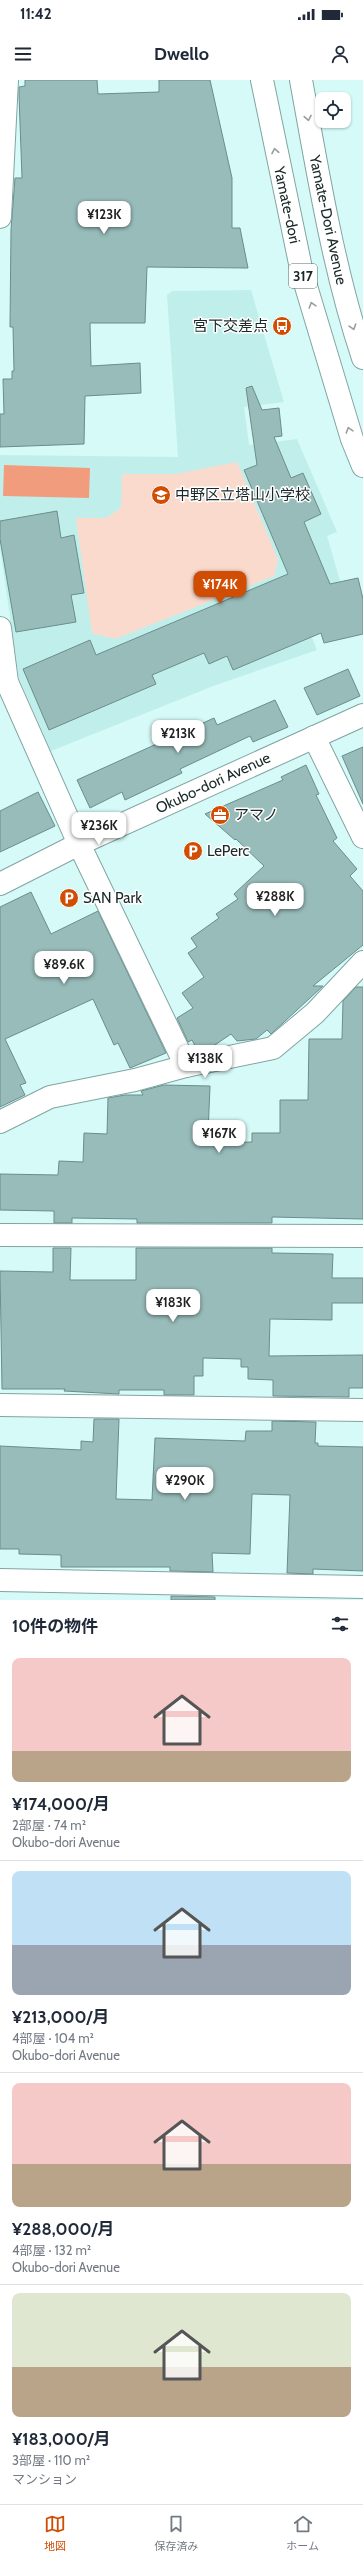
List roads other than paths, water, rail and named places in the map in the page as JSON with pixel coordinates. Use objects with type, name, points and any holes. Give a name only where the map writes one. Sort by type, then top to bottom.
[{"type":"street","points":[[0,217],[7,80]]},
{"type":"street","name":"Yamate-dori","points":[[262,80],[302,273],[352,439],[363,466]]},
{"type":"street","name":"Yamate-Dori Avenue","points":[[301,80],[330,233],[348,311],[363,358]]},
{"type":"street","points":[[0,628],[7,682],[80,844],[186,1066]]},
{"type":"street","name":"Okubo-dori Avenue","points":[[0,884],[80,844],[363,715]]},
{"type":"street","points":[[314,737],[363,837]]},
{"type":"street","points":[[0,1122],[50,1097],[135,1080],[186,1066],[273,1048],[315,1013],[363,962]]},
{"type":"street","points":[[0,1234],[363,1236]]},
{"type":"street","points":[[0,1405],[363,1410]]},
{"type":"street","points":[[0,1580],[363,1587]]},
{"type":"place","name":"宮下交差点","points":[[282,326]]},
{"type":"place","name":"中野区立塔山小学校","points":[[161,495]]},
{"type":"place","name":"アマノ","points":[[220,815]]},
{"type":"place","name":"LePerc","points":[[193,851]]},
{"type":"place","name":"SAN Park","points":[[69,898]]}]
